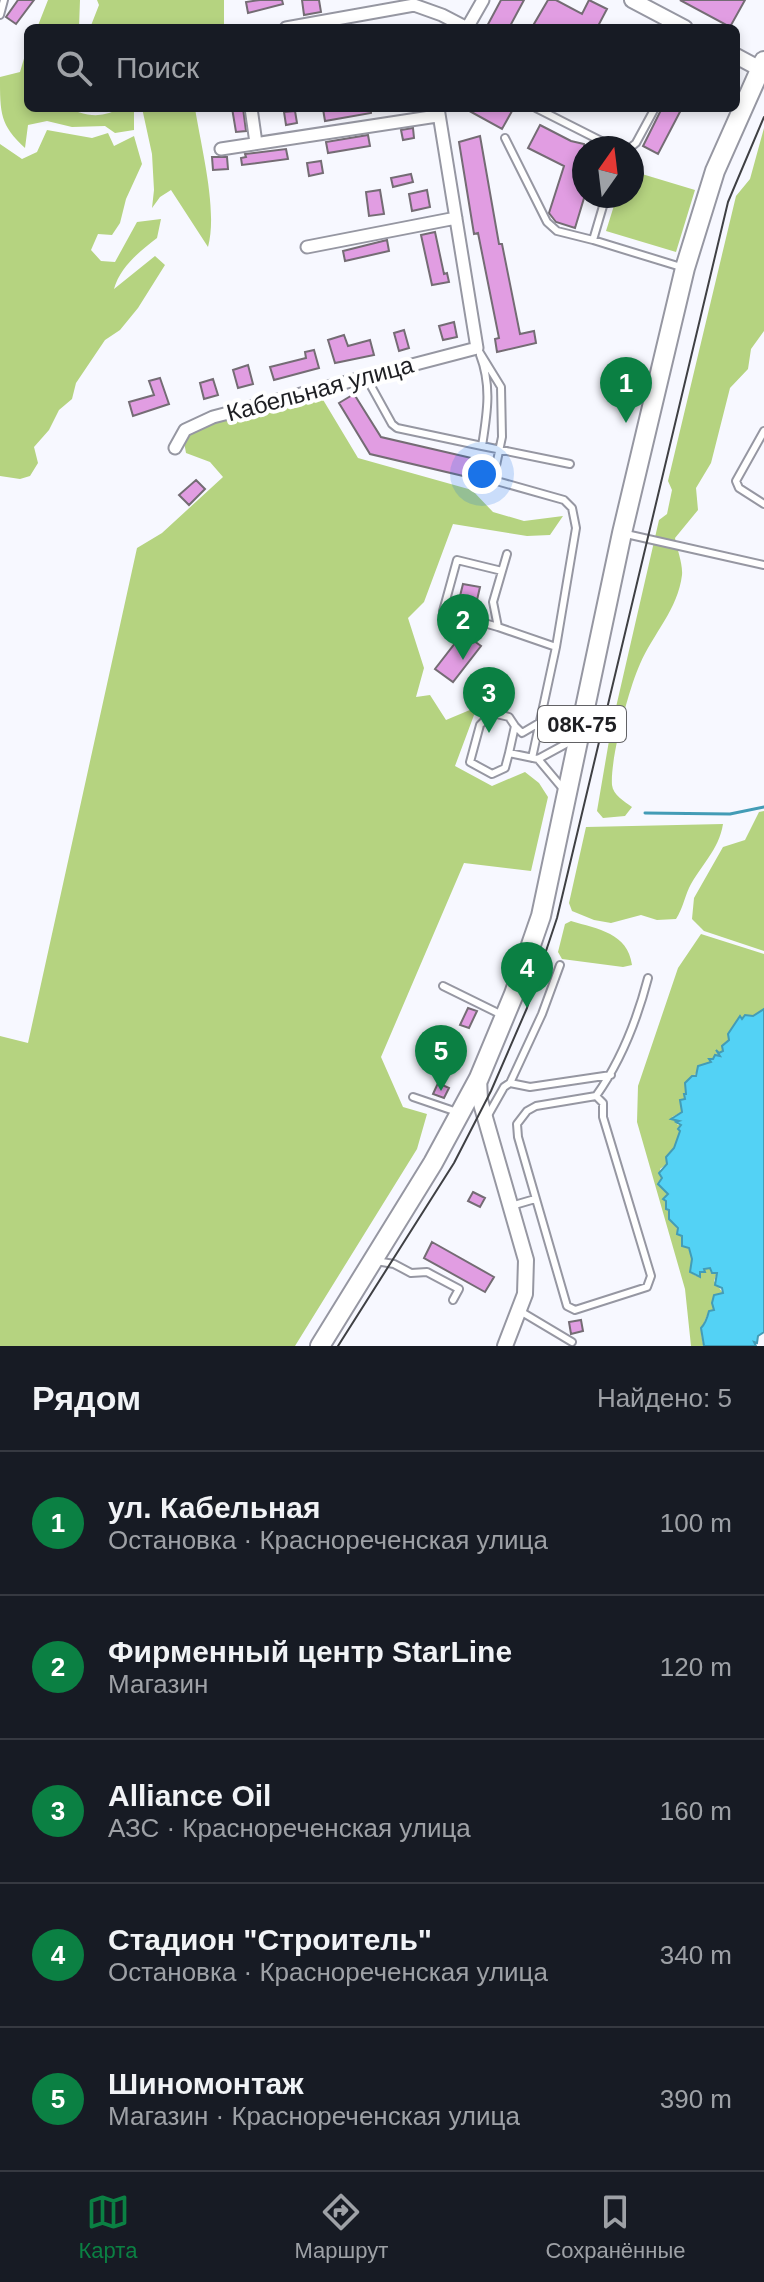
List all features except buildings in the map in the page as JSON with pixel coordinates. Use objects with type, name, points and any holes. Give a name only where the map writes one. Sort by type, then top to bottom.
[{"type":"main road","name":"08К-75","points":[[320,1346],[479,1078],[541,916],[622,533],[685,268],[715,171],[763,67]]},
{"type":"street","points":[[469,24],[483,0]]},
{"type":"street","points":[[632,0],[677,24]]},
{"type":"street","points":[[308,24],[414,5],[459,24]]},
{"type":"street","points":[[740,58],[763,67]]},
{"type":"street","points":[[252,112],[256,143]]},
{"type":"street","points":[[221,149],[437,112],[477,348]]},
{"type":"street","points":[[307,247],[456,218]]},
{"type":"street","name":"Кабельная улица","points":[[175,448],[185,430],[213,417],[477,348]]},
{"type":"street","points":[[479,1078],[485,1120],[526,1260],[525,1294],[505,1346]]},
{"type":"street","points":[[459,1115],[474,1112],[485,1120]]},
{"type":"lane","points":[[0,15],[4,0]]},
{"type":"lane","points":[[544,112],[591,136]]},
{"type":"lane","points":[[640,136],[653,112]]},
{"type":"lane","points":[[505,138],[551,227],[685,268]]},
{"type":"lane","points":[[593,240],[602,208]]},
{"type":"lane","points":[[477,348],[486,372],[489,397],[482,446]]},
{"type":"lane","points":[[477,348],[501,387],[500,449],[493,480],[564,500],[572,508],[576,528],[535,759]]},
{"type":"lane","points":[[366,377],[397,428],[570,464]]},
{"type":"lane","points":[[764,431],[736,481],[739,488],[764,504]]},
{"type":"lane","points":[[622,533],[764,565]]},
{"type":"lane","points":[[498,627],[493,602],[507,554]]},
{"type":"lane","points":[[502,571],[457,560],[443,611],[556,647]]},
{"type":"lane","points":[[515,726],[505,768],[492,774],[470,762],[480,725],[492,713],[509,717],[522,733],[539,723]]},
{"type":"lane","points":[[535,759],[580,737]]},
{"type":"lane","points":[[509,753],[535,759],[568,795]]},
{"type":"lane","points":[[485,1120],[504,1087],[510,1083],[542,1014],[560,965]]},
{"type":"lane","points":[[596,1096],[603,1103],[603,1117],[651,1276],[647,1287],[575,1310],[567,1306],[535,1199],[517,1124],[527,1111],[536,1106],[596,1096],[611,1075],[641,1006],[648,978]]},
{"type":"lane","points":[[443,986],[505,1016]]},
{"type":"lane","points":[[510,1083],[530,1087],[611,1075]]},
{"type":"lane","points":[[413,1097],[459,1115]]},
{"type":"lane","points":[[511,1206],[535,1199]]},
{"type":"lane","points":[[383,1244],[386,1255],[394,1264]]},
{"type":"lane","points":[[373,1261],[394,1264],[411,1273],[434,1274],[459,1289],[453,1300]]},
{"type":"lane","points":[[520,1311],[572,1342]]},
{"type":"green space","points":[[48,0],[80,0],[79,24],[39,24]]},
{"type":"green space","points":[[97,0],[224,0],[224,24],[92,24],[99,5]]},
{"type":"green space","points":[[24,58],[24,112],[102,115],[134,112],[134,130],[115,133],[105,126],[72,127],[47,121],[28,125],[25,148],[6,125],[0,100],[0,77],[20,72]]},
{"type":"green space","points":[[143,112],[196,112],[210,197],[208,247],[171,190],[160,197],[152,208],[152,154]]},
{"type":"green space","points":[[764,128],[764,331],[751,349],[748,369],[730,388],[711,463],[696,488],[698,510],[675,538],[681,561],[680,587],[640,664],[626,706],[614,758],[612,785],[617,795],[632,807],[625,816],[603,818],[597,811],[611,729],[659,520],[667,514],[672,490],[668,481],[736,196],[750,179]]},
{"type":"green space","points":[[47,130],[92,138],[108,133],[114,146],[134,136],[142,164],[126,199],[120,223],[112,235],[98,234],[91,250],[101,261],[115,262],[137,222],[161,219],[157,238],[125,267],[114,289],[155,256],[165,265],[138,308],[120,330],[105,340],[76,383],[72,399],[59,410],[49,430],[34,447],[38,463],[30,476],[20,479],[0,476],[0,144],[22,159],[37,152]]},
{"type":"green space","points":[[644,175],[695,190],[676,252],[606,231],[613,208],[644,208]]},
{"type":"green space","points":[[319,393],[358,458],[472,490],[493,512],[524,521],[563,516],[550,535],[527,536],[453,524],[424,602],[408,618],[424,668],[416,697],[430,695],[446,720],[477,707],[455,766],[492,786],[525,772],[539,783],[548,797],[531,871],[464,863],[381,1057],[403,1107],[427,1114],[417,1149],[295,1346],[0,1346],[0,1036],[28,1043],[137,548],[162,533],[223,477],[210,462],[186,453],[184,442],[193,433],[225,418]]},
{"type":"green space","points":[[764,811],[764,951],[704,931],[692,919],[694,898],[723,847],[745,840],[759,812]]},
{"type":"green space","points":[[723,824],[718,842],[689,888],[676,919],[657,920],[641,915],[611,923],[572,911],[569,903],[586,827]]},
{"type":"green space","points":[[571,921],[618,939],[625,946],[632,965],[623,967],[562,959],[558,952],[565,924]]},
{"type":"green space","points":[[701,934],[764,954],[764,1009],[753,1016],[745,1015],[743,1020],[738,1021],[728,1034],[724,1051],[719,1053],[721,1056],[699,1069],[685,1088],[685,1099],[680,1100],[682,1112],[672,1117],[680,1122],[677,1125],[681,1125],[680,1131],[674,1148],[666,1157],[667,1164],[660,1169],[663,1178],[661,1186],[668,1193],[666,1200],[671,1218],[692,1255],[690,1272],[696,1276],[706,1267],[705,1258],[709,1256],[711,1273],[717,1273],[714,1281],[723,1293],[713,1301],[715,1310],[710,1311],[704,1324],[704,1346],[691,1346],[685,1289],[637,1122],[638,1086],[678,968]]},
{"type":"water","points":[[764,1009],[764,1332],[758,1336],[757,1343],[754,1342],[756,1346],[704,1346],[701,1328],[709,1311],[714,1310],[714,1295],[723,1293],[722,1288],[715,1285],[717,1273],[712,1273],[710,1268],[700,1272],[700,1277],[690,1272],[692,1259],[689,1248],[682,1246],[682,1236],[677,1234],[678,1228],[669,1219],[669,1210],[663,1199],[668,1194],[658,1184],[662,1178],[659,1173],[667,1164],[666,1157],[674,1148],[680,1131],[681,1125],[676,1122],[679,1121],[671,1119],[682,1112],[680,1100],[685,1099],[685,1083],[696,1076],[698,1066],[711,1062],[709,1059],[715,1055],[720,1056],[716,1050],[719,1053],[723,1051],[722,1046],[729,1040],[728,1034],[740,1016],[742,1019],[745,1015],[753,1016]]},
{"type":"waterway","points":[[645,813],[730,814],[764,807]]},
{"type":"tram line","points":[[338,1346],[454,1163],[491,1091],[527,1008],[557,918],[728,202],[764,117]]},
{"type":"place","name":"ул. Кабельная","points":[[626,423]]},
{"type":"place","name":"Фирменный центр StarLine","points":[[463,660]]},
{"type":"place","name":"Alliance Oil","points":[[489,733]]},
{"type":"place","name":"Стадион \"Строитель\"","points":[[527,1008]]},
{"type":"place","name":"Шиномонтаж","points":[[441,1091]]}]
